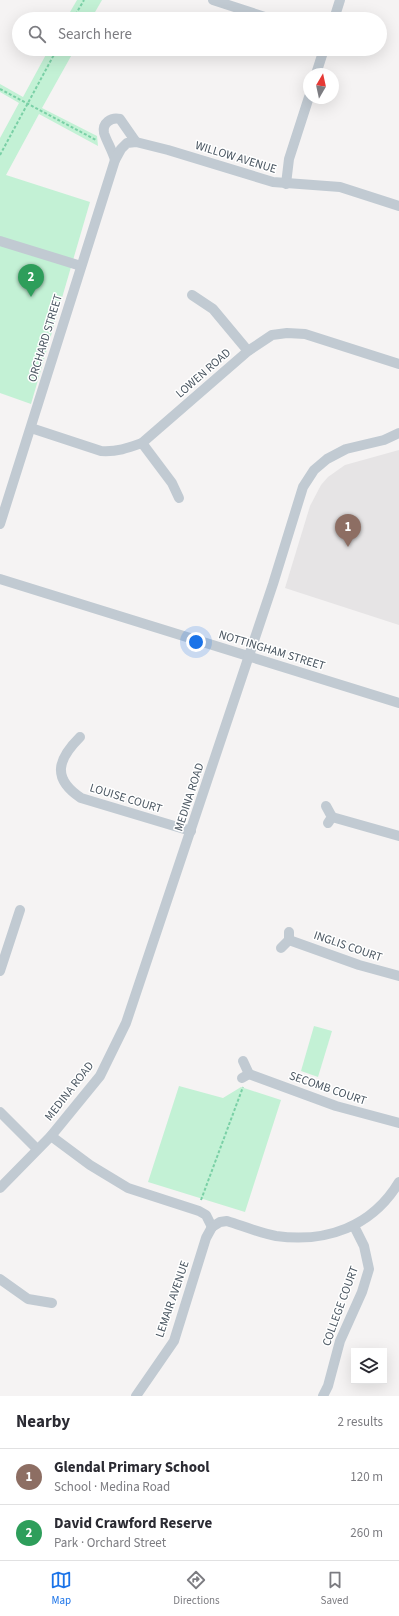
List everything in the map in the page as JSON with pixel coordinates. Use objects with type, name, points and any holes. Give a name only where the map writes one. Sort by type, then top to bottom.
[{"type":"street","points":[[213,0],[250,12]]},
{"type":"street","points":[[336,12],[340,0]]},
{"type":"street","points":[[318,68],[322,56]]},
{"type":"street","points":[[286,184],[289,159],[307,104]]},
{"type":"street","points":[[115,160],[104,132],[105,125],[108,120],[120,118],[136,142]]},
{"type":"street","name":"WILLOW AVENUE","points":[[136,142],[168,150],[273,182],[340,187],[399,206]]},
{"type":"street","name":"ORCHARD STREET","points":[[0,524],[115,160],[121,149],[128,143],[136,142]]},
{"type":"street","points":[[0,241],[81,266]]},
{"type":"street","points":[[192,295],[213,309],[248,351]]},
{"type":"street","name":"LOWEN ROAD","points":[[31,428],[101,451],[112,452],[142,443],[248,351],[272,335],[287,333],[305,334],[399,364]]},
{"type":"street","name":"MEDINA ROAD","points":[[0,1188],[51,1136],[100,1076],[126,1023],[273,584],[303,487],[314,470],[327,460],[346,449],[384,440],[399,433]]},
{"type":"street","points":[[142,443],[172,483],[179,498]]},
{"type":"street","name":"NOTTINGHAM STREET","points":[[0,579],[399,703]]},
{"type":"street","name":"LOUISE COURT","points":[[80,737],[68,749],[62,760],[61,773],[64,783],[71,791],[81,798],[191,831]]},
{"type":"street","points":[[326,806],[330,820],[399,836]]},
{"type":"street","points":[[0,971],[20,910]]},
{"type":"street","name":"INGLIS COURT","points":[[281,948],[289,936],[359,965],[399,976]]},
{"type":"street","points":[[243,1061],[246,1076]]},
{"type":"street","name":"SECOMB COURT","points":[[246,1076],[336,1106],[399,1123]]},
{"type":"street","points":[[0,1112],[37,1149]]},
{"type":"street","points":[[51,1136],[90,1166],[128,1188],[199,1211],[206,1215],[212,1227],[220,1222],[227,1221],[275,1236],[302,1239],[327,1236],[354,1226],[375,1212],[392,1194],[399,1182]]},
{"type":"street","name":"COLLEGE COURT","points":[[323,1396],[328,1386],[340,1342],[362,1292],[370,1269],[364,1246],[354,1226]]},
{"type":"street","name":"LEMAIR AVENUE","points":[[136,1396],[174,1341],[206,1238],[212,1227]]},
{"type":"street","points":[[0,1279],[28,1299],[52,1303]]},
{"type":"path","points":[[78,12],[84,0]]},
{"type":"path","points":[[0,155],[53,56]]},
{"type":"path","points":[[0,89],[111,148]]},
{"type":"path","points":[[201,1200],[243,1087],[237,1085],[246,1076]]},
{"type":"shaded area","points":[[399,450],[399,625],[285,588],[310,506],[321,485],[328,477],[345,465]]},
{"type":"green space","points":[[77,0],[102,0],[95,12],[70,12]]},
{"type":"green space","points":[[45,56],[71,56],[42,108],[97,136],[98,146],[39,114],[6,175],[90,202],[31,404],[0,393],[0,138],[19,103],[0,92],[0,84],[23,97]]},
{"type":"green space","points":[[314,1026],[332,1031],[318,1077],[301,1071]]},
{"type":"green space","points":[[179,1086],[223,1098],[241,1087],[281,1100],[245,1212],[148,1182]]},
{"type":"place","name":"David Crawford Reserve","points":[[31,297]]},
{"type":"place","name":"Glendal Primary School","points":[[348,547]]}]
